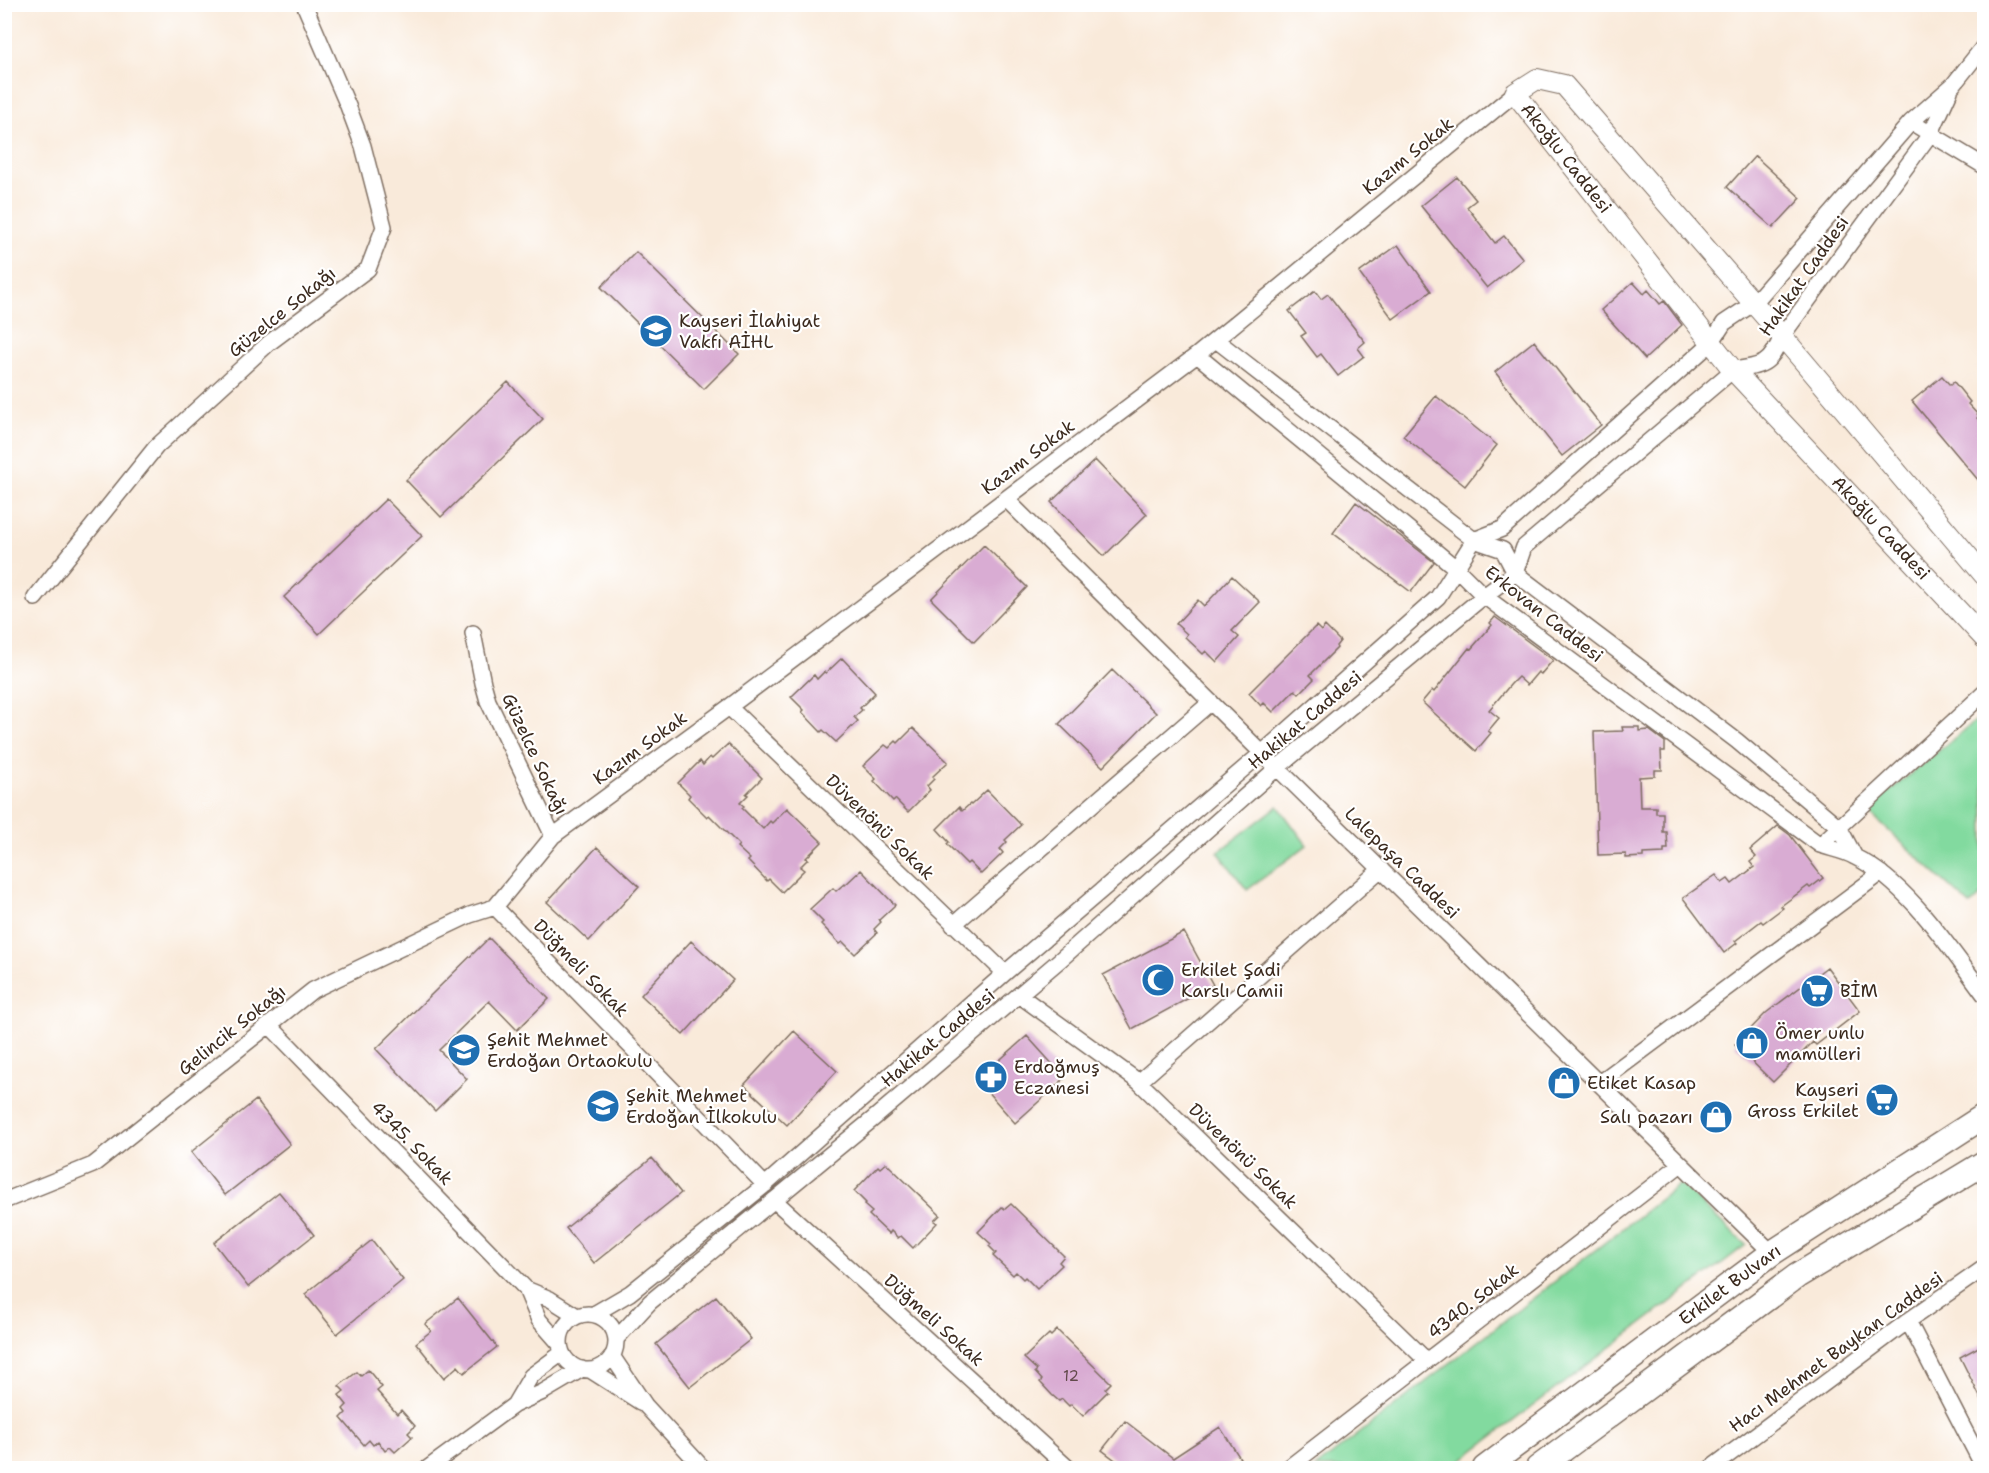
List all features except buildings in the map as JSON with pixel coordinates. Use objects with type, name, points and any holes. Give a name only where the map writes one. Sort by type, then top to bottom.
[{"type":"main road","name":"Erkilet Bulvarı","points":[[1485,1468],[1772,1252],[1984,1116]]},
{"type":"main road","name":"Erkilet Bulvarı","points":[[1538,1468],[1797,1276],[1984,1163]]},
{"type":"street","name":"Güzelce Sokağı","points":[[35,598],[156,447],[269,343],[368,269],[384,227],[363,146],[333,67],[304,4]]},
{"type":"street","name":"Hakikat Caddesi","points":[[594,1314],[630,1293],[765,1185],[1438,597],[1473,540],[1502,529],[1712,343],[1724,323],[1754,303],[1911,122],[1953,85],[1984,46]]},
{"type":"street","name":"Akoğlu Caddesi","points":[[1984,575],[1754,303],[1563,85],[1537,79],[1515,93],[1733,370],[1984,638]]},
{"type":"street","name":"Hakikat Caddesi","points":[[616,1339],[650,1302],[873,1119],[1019,995],[1277,768],[1484,596],[1515,573],[1524,547],[1733,370],[1758,367],[1775,353],[1782,336],[1931,133],[1953,85]]},
{"type":"street","name":"Kazım Sokak","points":[[553,836],[729,707],[1197,355],[1515,93]]},
{"type":"street","points":[[1911,122],[1984,166]]},
{"type":"street","name":"Erkovan Caddesi","points":[[1216,339],[1473,540],[1503,550],[1515,573],[1737,741],[1839,827],[1855,857]]},
{"type":"street","name":"Erkovan Caddesi","points":[[1197,355],[1457,569],[1484,596],[1820,845],[1855,857],[1881,873],[1919,909],[1984,994]]},
{"type":"street","name":"Lalepaşa Caddesi","points":[[1006,499],[1277,768],[1772,1252]]},
{"type":"street","name":"Güzelce Sokağı","points":[[474,633],[488,701],[553,836],[495,907]]},
{"type":"street","points":[[1820,845],[1984,693]]},
{"type":"street","points":[[953,926],[1210,702]]},
{"type":"street","name":"Düvenönü Sokak","points":[[729,707],[953,926],[1005,973]]},
{"type":"street","points":[[1139,1082],[1381,869]]},
{"type":"street","points":[[1599,1083],[1881,873]]},
{"type":"street","name":"Gelincik Sokağı","points":[[4,1201],[93,1165],[313,990],[470,915],[495,907]]},
{"type":"street","name":"Düğmeli Sokak","points":[[495,907],[765,1185]]},
{"type":"street","name":"Düvenönü Sokak","points":[[1019,995],[1139,1082],[1427,1361]]},
{"type":"street","name":"4345. Sokak","points":[[269,1025],[526,1289],[538,1320],[561,1348]]},
{"type":"street","name":"4340. Sokak","points":[[1288,1468],[1681,1164]]},
{"type":"street","name":"Düğmeli Sokak","points":[[774,1200],[1068,1468]]},
{"type":"street","name":"Hacı Mehmet Baykan Caddesi","points":[[1711,1468],[1908,1321],[1984,1268]]},
{"type":"street","name":"4345. Sokak","points":[[526,1289],[550,1299],[577,1316]]},
{"type":"street","points":[[428,1468],[514,1405],[586,1369],[606,1363],[612,1356],[616,1339],[609,1323],[594,1314],[577,1316],[564,1327],[561,1348],[567,1360],[586,1369],[645,1405]]},
{"type":"street","points":[[1908,1321],[1984,1468]]},
{"type":"street","points":[[514,1405],[531,1376],[561,1348]]},
{"type":"street","points":[[612,1356],[645,1405],[703,1468]]},
{"type":"green space","points":[[1984,714],[1984,893],[1970,905],[1866,810]]},
{"type":"green space","points":[[1278,806],[1307,845],[1247,890],[1218,852]]},
{"type":"green space","points":[[1680,1184],[1746,1245],[1451,1468],[1315,1468]]},
{"type":"place","name":"Kayseri İlahiyat Vakfı AİHL","points":[[656,331]]},
{"type":"place","name":"Erkilet Şadi Karslı Camii","points":[[1158,980]]},
{"type":"place","name":"BİM","points":[[1817,991]]},
{"type":"place","name":"Ömer unlu mamülleri","points":[[1752,1043]]},
{"type":"place","name":"Şehit Mehmet Erdoğan Ortaokulu","points":[[464,1050]]},
{"type":"place","name":"Erdoğmuş Eczanesi","points":[[991,1077]]},
{"type":"place","name":"Etiket Kasap","points":[[1564,1083]]},
{"type":"place","name":"Kayseri Gross Erkilet","points":[[1882,1100]]},
{"type":"place","name":"Şehit Mehmet Erdoğan İlkokulu","points":[[603,1106]]},
{"type":"place","name":"Salı pazarı","points":[[1716,1117]]}]
